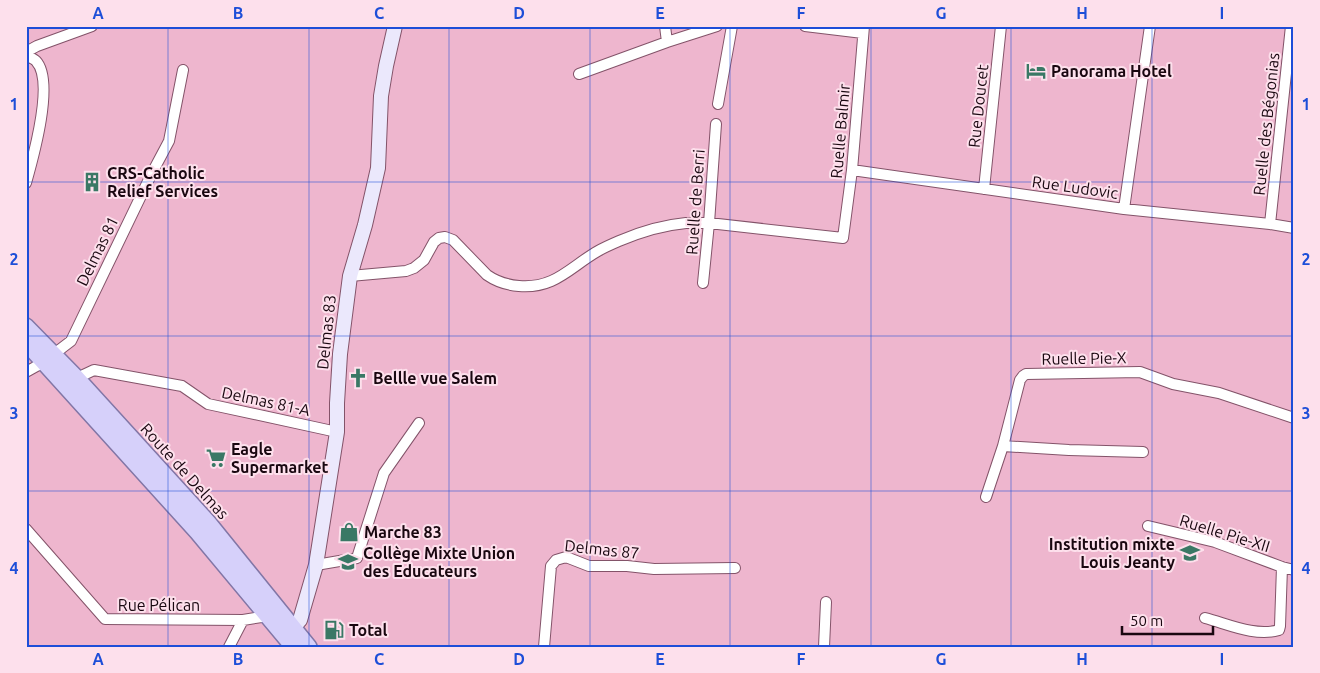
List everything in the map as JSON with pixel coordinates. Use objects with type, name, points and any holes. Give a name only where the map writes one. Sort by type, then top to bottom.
[{"type":"main road","name":"Route de Delmas","points":[[26,326],[49,358],[268,616],[290,637],[309,647]]},
{"type":"main road","name":"Route de Delmas","points":[[26,344],[77,378],[208,522],[290,637]]},
{"type":"street","points":[[26,183],[44,100],[43,77],[37,62],[26,53],[37,46],[92,26]]},
{"type":"street","name":"Delmas 83","points":[[290,637],[300,620],[316,564],[337,432],[340,354],[350,276],[378,168],[381,96],[395,26]]},
{"type":"street","points":[[665,26],[667,42]]},
{"type":"street","points":[[579,74],[717,26]]},
{"type":"street","points":[[718,104],[732,26]]},
{"type":"street","points":[[805,26],[864,30]]},
{"type":"street","name":"Rue Doucet","points":[[984,189],[1001,26]]},
{"type":"street","points":[[1124,209],[1150,26]]},
{"type":"street","name":"Ruelle des Bégonias","points":[[1270,224],[1288,27]]},
{"type":"street","name":"Ruelle Balmir","points":[[709,224],[842,238],[852,170],[864,30]]},
{"type":"street","name":"Delmas 81","points":[[26,372],[49,358],[71,341],[169,141],[183,70]]},
{"type":"street","name":"Ruelle de Berri","points":[[703,283],[716,124]]},
{"type":"street","name":"Rue Ludovic","points":[[852,170],[1124,209],[1294,228]]},
{"type":"street","points":[[350,276],[406,271],[414,268],[424,260],[434,242],[439,238],[445,237],[454,240],[493,279],[507,284],[531,287],[548,283],[598,251],[621,240],[671,225],[688,223],[709,224]]},
{"type":"street","name":"Delmas 81-A","points":[[77,378],[94,370],[182,386],[208,404],[337,432]]},
{"type":"street","name":"Ruelle Pie-X","points":[[986,497],[1003,446],[1020,380],[1026,374],[1140,372],[1173,384],[1219,394],[1294,418]]},
{"type":"street","points":[[316,564],[357,558],[384,473],[419,423]]},
{"type":"street","points":[[1003,446],[1143,452]]},
{"type":"street","name":"Ruelle Pie-XII","points":[[1148,526],[1215,542],[1294,570]]},
{"type":"street","name":"Rue Pélican","points":[[26,530],[105,619],[243,620],[268,616]]},
{"type":"street","name":"Delmas 87","points":[[544,647],[551,566],[556,560],[566,557],[589,566],[627,566],[654,570],[735,568]]},
{"type":"street","points":[[1205,618],[1254,631],[1279,630],[1282,567]]},
{"type":"street","points":[[824,647],[826,602]]},
{"type":"street","points":[[229,647],[243,620]]},
{"type":"place","name":"Panorama Hotel","points":[[1036,71]]},
{"type":"place","name":"CRS-Catholic Relief Services","points":[[92,182]]},
{"type":"place","name":"Bellle vue Salem","points":[[358,378]]},
{"type":"place","name":"Eagle Supermarket","points":[[216,458]]},
{"type":"place","name":"Marche 83","points":[[349,532]]},
{"type":"place","name":"Institution mixte Louis Jeanty","points":[[1190,553]]},
{"type":"place","name":"Collège Mixte Union des Educateurs","points":[[348,562]]},
{"type":"place","name":"Total","points":[[334,630]]}]
